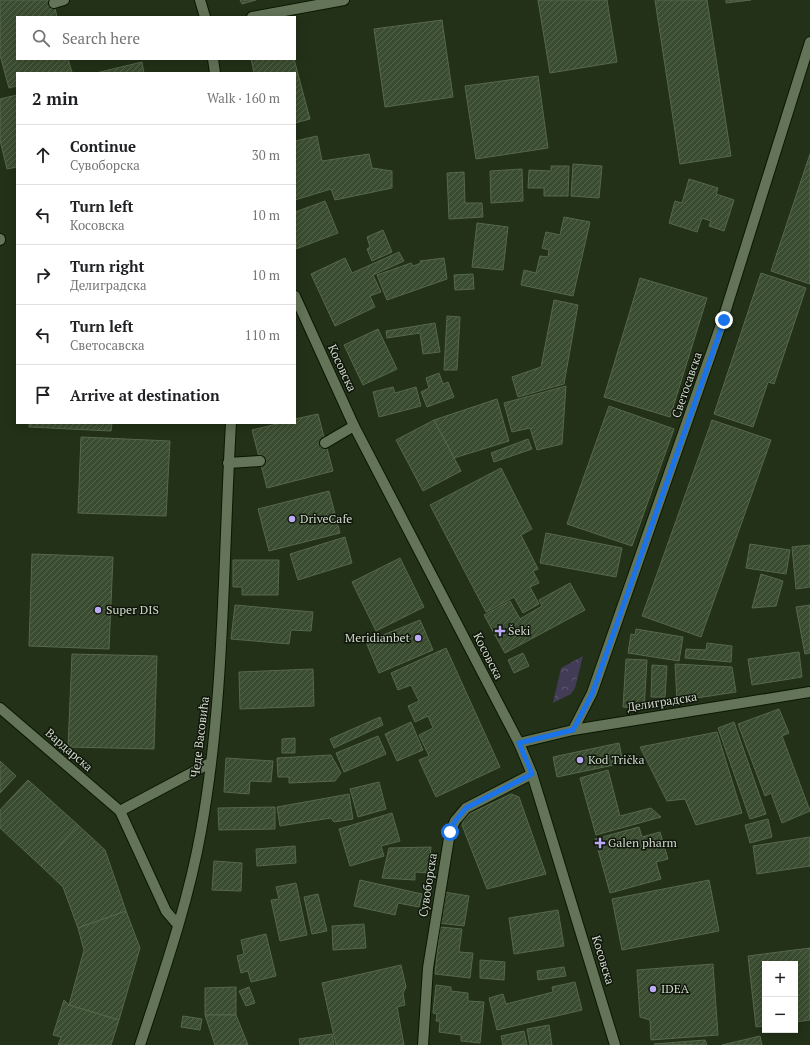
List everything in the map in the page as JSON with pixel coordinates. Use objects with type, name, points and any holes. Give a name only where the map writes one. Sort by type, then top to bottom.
[{"type":"street","points":[[200,0],[205,16]]},
{"type":"street","points":[[257,16],[344,0]]},
{"type":"street","name":"Светосавска","points":[[573,730],[592,694],[724,320],[810,42]]},
{"type":"street","points":[[213,60],[215,72]]},
{"type":"street","name":"Косовска","points":[[296,302],[354,426],[519,743],[532,774],[615,1045]]},
{"type":"street","name":"Чеде Васовића","points":[[140,1045],[178,925],[201,834],[218,692],[231,424]]},
{"type":"street","points":[[325,443],[354,426]]},
{"type":"street","points":[[228,463],[260,461]]},
{"type":"street","name":"Делиградска","points":[[519,743],[573,730],[810,692]]},
{"type":"street","name":"Вардарска","points":[[0,708],[120,812],[166,911],[178,925]]},
{"type":"street","points":[[120,812],[210,763]]},
{"type":"street","name":"Сувоборска","points":[[423,1045],[428,968],[450,832],[455,821],[466,808],[532,774]]},
{"type":"green space","points":[[583,656],[575,688],[571,694],[553,703],[561,668]]},
{"type":"building","points":[[0,0],[53,0],[57,16],[16,16],[16,60],[68,60],[72,72],[16,72],[16,86],[9,88],[0,55]]},
{"type":"building","points":[[240,0],[256,0],[242,4]]},
{"type":"building","points":[[538,0],[607,0],[617,62],[550,73]]},
{"type":"building","points":[[655,0],[707,0],[731,156],[680,164]]},
{"type":"building","points":[[726,0],[751,0],[726,3]]},
{"type":"building","points":[[442,20],[453,97],[385,107],[374,29]]},
{"type":"building","points":[[251,60],[294,60],[310,119],[296,123],[296,72],[254,72]]},
{"type":"building","points":[[142,62],[144,72],[100,72]]},
{"type":"building","points":[[538,76],[548,148],[476,159],[465,86]]},
{"type":"building","points":[[16,95],[16,167],[7,169],[0,140],[0,99]]},
{"type":"building","points":[[317,136],[322,161],[369,154],[372,168],[392,171],[392,188],[335,200],[331,189],[296,200],[296,141]]},
{"type":"building","points":[[810,154],[810,284],[771,271]]},
{"type":"building","points":[[573,164],[602,166],[599,198],[571,196]]},
{"type":"building","points":[[551,166],[569,166],[568,196],[544,196],[544,188],[528,188],[529,170],[551,171]]},
{"type":"building","points":[[522,169],[523,201],[491,203],[490,171]]},
{"type":"building","points":[[464,172],[465,203],[482,203],[483,217],[449,219],[447,173]]},
{"type":"building","points":[[689,179],[718,188],[716,194],[734,200],[724,231],[709,226],[711,221],[702,218],[697,232],[669,223],[675,201],[682,203]]},
{"type":"building","points":[[325,201],[338,233],[296,249],[296,212]]},
{"type":"building","points":[[564,217],[590,222],[573,296],[521,285],[524,270],[536,273],[540,256],[548,257],[549,250],[542,248],[546,232],[560,235]]},
{"type":"building","points":[[477,223],[508,227],[503,270],[472,267]]},
{"type":"building","points":[[383,230],[392,252],[372,261],[367,249],[370,247],[367,237]]},
{"type":"building","points":[[399,252],[404,261],[373,275],[381,292],[370,296],[375,307],[335,326],[311,274],[345,258],[352,273]]},
{"type":"building","points":[[444,258],[447,279],[387,300],[377,275],[411,263],[413,266],[421,263],[420,261]]},
{"type":"building","points":[[761,273],[806,288],[774,384],[768,382],[753,427],[714,414]]},
{"type":"building","points":[[473,274],[474,289],[455,290],[454,275]]},
{"type":"building","points":[[640,278],[707,298],[670,417],[604,397]]},
{"type":"building","points":[[554,300],[578,305],[564,384],[518,397],[512,377],[541,367]]},
{"type":"building","points":[[447,316],[460,317],[457,370],[444,370]]},
{"type":"building","points":[[435,323],[440,352],[423,354],[420,333],[387,338],[386,331]]},
{"type":"building","points":[[378,329],[397,369],[363,385],[344,345]]},
{"type":"building","points":[[439,373],[443,384],[448,382],[454,397],[427,407],[421,392],[429,388],[426,378]]},
{"type":"building","points":[[566,386],[562,444],[537,450],[530,428],[512,432],[504,403]]},
{"type":"building","points":[[393,387],[395,393],[416,387],[421,406],[379,417],[373,392]]},
{"type":"building","points":[[497,399],[509,441],[454,458],[434,420]]},
{"type":"building","points":[[609,406],[674,429],[632,546],[567,524]]},
{"type":"building","points":[[318,414],[333,471],[267,488],[252,430],[277,424],[296,424],[296,419]]},
{"type":"building","points":[[434,420],[461,471],[423,491],[396,440]]},
{"type":"building","points":[[712,420],[771,440],[701,637],[642,616]]},
{"type":"building","points":[[29,424],[112,424],[111,431],[29,427]]},
{"type":"building","points":[[81,437],[170,441],[166,516],[78,513]]},
{"type":"building","points":[[528,439],[532,449],[494,462],[491,453]]},
{"type":"building","points":[[501,468],[532,529],[521,535],[538,569],[533,571],[539,583],[530,587],[539,604],[523,613],[514,597],[486,612],[430,505]]},
{"type":"building","points":[[329,491],[340,533],[269,551],[258,509]]},
{"type":"building","points":[[546,533],[622,548],[616,577],[540,563]]},
{"type":"building","points":[[345,537],[352,563],[298,580],[290,554]]},
{"type":"building","points":[[750,544],[790,550],[786,574],[746,568]]},
{"type":"building","points":[[810,545],[810,587],[796,589],[792,547]]},
{"type":"building","points":[[32,554],[113,557],[109,649],[29,646]]},
{"type":"building","points":[[400,558],[424,607],[376,631],[352,582]]},
{"type":"building","points":[[233,560],[279,560],[278,595],[242,595],[242,587],[233,587]]},
{"type":"building","points":[[761,574],[783,581],[776,606],[752,608]]},
{"type":"building","points":[[570,583],[585,610],[505,653],[484,615],[510,601],[520,619],[542,606],[539,600]]},
{"type":"building","points":[[235,605],[313,612],[311,631],[291,630],[289,644],[231,639]]},
{"type":"building","points":[[810,605],[810,653],[805,654],[796,607]]},
{"type":"building","points":[[420,620],[433,650],[379,673],[366,642]]},
{"type":"building","points":[[636,629],[683,637],[679,661],[628,653],[631,634],[635,635]]},
{"type":"building","points":[[707,643],[732,646],[731,662],[685,658],[686,649],[706,650]]},
{"type":"building","points":[[446,648],[500,767],[436,797],[419,760],[429,756],[419,735],[433,728],[428,716],[415,722],[408,706],[419,701],[411,685],[398,690],[391,673]]},
{"type":"building","points":[[799,652],[802,677],[752,685],[748,659]]},
{"type":"building","points":[[523,653],[529,666],[514,673],[508,660]]},
{"type":"building","points":[[72,654],[157,656],[154,749],[68,747]]},
{"type":"building","points":[[626,659],[647,660],[644,709],[623,707]]},
{"type":"building","points":[[675,664],[732,667],[736,692],[677,701]]},
{"type":"building","points":[[652,665],[667,666],[665,697],[651,697]]},
{"type":"building","points":[[313,669],[314,706],[240,709],[239,672]]},
{"type":"building","points":[[779,709],[789,733],[782,736],[810,811],[782,823],[771,793],[765,796],[738,724]]},
{"type":"building","points":[[380,717],[383,725],[334,748],[330,739]]},
{"type":"building","points":[[411,722],[423,750],[397,761],[385,734]]},
{"type":"building","points":[[734,722],[766,814],[750,819],[718,728]]},
{"type":"building","points":[[717,732],[742,813],[696,825],[685,799],[667,801],[640,747]]},
{"type":"building","points":[[378,736],[386,754],[344,772],[336,753]]},
{"type":"building","points":[[295,738],[295,753],[282,753],[282,739]]},
{"type":"building","points":[[619,743],[623,763],[557,777],[553,757]]},
{"type":"building","points":[[331,755],[341,773],[335,781],[289,783],[289,777],[278,777],[277,758]]},
{"type":"building","points":[[226,758],[273,761],[271,782],[250,781],[249,794],[224,792]]},
{"type":"building","points":[[0,761],[16,776],[0,793]]},
{"type":"building","points":[[608,770],[620,816],[651,808],[661,817],[596,835],[580,778]]},
{"type":"building","points":[[28,780],[78,825],[41,866],[0,828],[0,810]]},
{"type":"building","points":[[379,782],[386,809],[358,817],[350,789]]},
{"type":"building","points":[[349,794],[353,819],[334,822],[331,818],[280,826],[277,807]]},
{"type":"building","points":[[511,794],[519,797],[546,874],[487,889],[462,825],[465,816]]},
{"type":"building","points":[[275,807],[275,829],[219,830],[218,808]]},
{"type":"building","points":[[392,813],[400,841],[381,846],[384,856],[350,866],[339,829]]},
{"type":"building","points":[[768,819],[772,837],[750,843],[745,825]]},
{"type":"building","points":[[78,825],[105,850],[126,911],[78,928],[63,887],[41,866]]},
{"type":"building","points":[[639,827],[642,837],[660,832],[668,859],[656,862],[661,879],[610,893],[595,839]]},
{"type":"building","points":[[810,837],[810,866],[757,874],[753,846]]},
{"type":"building","points":[[295,846],[296,863],[257,866],[256,849]]},
{"type":"building","points":[[431,847],[429,873],[415,872],[415,880],[382,878],[389,848]]},
{"type":"building","points":[[214,861],[242,863],[241,891],[212,890]]},
{"type":"building","points":[[360,880],[422,894],[419,907],[398,903],[395,915],[354,906]]},
{"type":"building","points":[[709,880],[719,931],[622,950],[612,899]]},
{"type":"building","points":[[296,883],[307,935],[280,941],[271,900],[279,899],[276,887]]},
{"type":"building","points":[[444,892],[469,896],[464,926],[439,923]]},
{"type":"building","points":[[318,894],[327,931],[312,934],[304,897]]},
{"type":"building","points":[[558,910],[564,946],[514,954],[509,918]]},
{"type":"building","points":[[126,911],[140,948],[119,1020],[69,1005],[84,950],[78,928]]},
{"type":"building","points":[[364,924],[366,948],[333,950],[332,926]]},
{"type":"building","points":[[440,927],[462,929],[459,952],[473,953],[470,978],[435,974]]},
{"type":"building","points":[[266,934],[276,976],[251,982],[248,971],[241,973],[237,956],[244,954],[241,940]]},
{"type":"building","points":[[810,948],[810,1020],[798,1022],[798,961],[762,961],[762,1026],[756,1027],[748,956]]},
{"type":"building","points":[[480,960],[505,962],[504,980],[480,978]]},
{"type":"building","points":[[713,964],[718,1035],[651,1040],[650,1020],[640,1017],[637,970]]},
{"type":"building","points":[[401,965],[406,987],[403,993],[405,1005],[397,1007],[404,1045],[336,1045],[322,983]]},
{"type":"building","points":[[564,967],[566,976],[538,980],[537,971]]},
{"type":"building","points":[[575,982],[582,1010],[497,1030],[489,998],[503,994],[506,1004],[553,992],[552,987]]},
{"type":"building","points":[[436,985],[451,987],[451,991],[468,993],[468,1001],[484,1002],[480,1043],[461,1041],[461,1035],[439,1032],[440,1021],[436,1021],[437,1014],[433,1013]]},
{"type":"building","points":[[236,987],[236,1015],[205,1015],[205,988]]},
{"type":"building","points":[[249,987],[255,1003],[246,1006],[239,991]]},
{"type":"building","points":[[64,1000],[69,1005],[119,1020],[111,1045],[58,1045],[61,1037],[53,1035]]},
{"type":"building","points":[[205,1015],[236,1015],[248,1045],[215,1045]]},
{"type":"building","points":[[183,1016],[202,1019],[200,1030],[181,1027]]},
{"type":"building","points":[[549,1025],[552,1045],[530,1045],[527,1029]]},
{"type":"building","points":[[524,1031],[527,1045],[503,1045],[501,1036]]},
{"type":"building","points":[[332,1034],[334,1045],[300,1045],[299,1039]]},
{"type":"building","points":[[760,1036],[762,1045],[722,1045]]},
{"type":"building","points":[[705,1040],[707,1045],[654,1044]]},
{"type":"place","name":"DriveCafe","points":[[292,519]]},
{"type":"place","name":"Super DIS","points":[[98,610]]},
{"type":"place","name":"Šeki","points":[[500,631]]},
{"type":"place","name":"Meridianbet","points":[[418,638]]},
{"type":"place","name":"Kod Trička","points":[[580,760]]},
{"type":"place","name":"Galen pharm","points":[[600,843]]},
{"type":"place","name":"IDEA","points":[[653,989]]},
{"type":"route","points":[[450,832],[455,821],[466,808],[532,774],[519,743],[573,730],[592,694],[724,320]]}]
